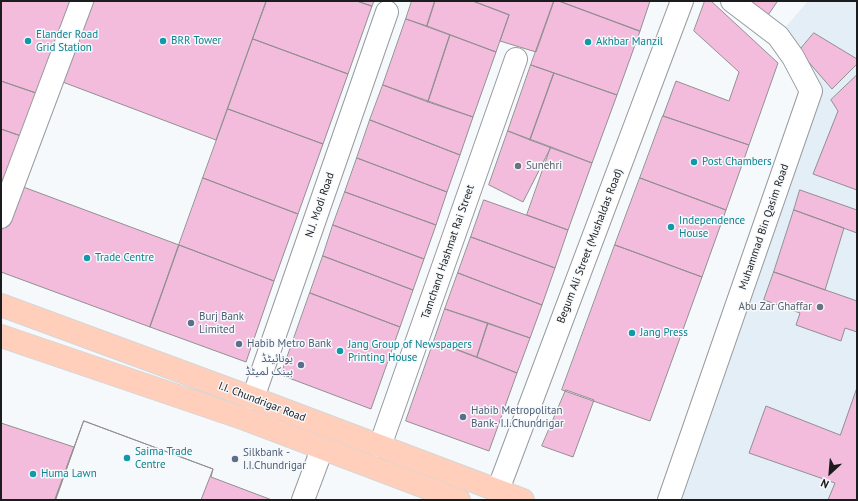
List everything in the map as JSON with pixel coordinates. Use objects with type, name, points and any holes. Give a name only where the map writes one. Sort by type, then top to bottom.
[{"type":"main road","name":"I.I. Chundrigar Road","points":[[1,305],[523,500]]},
{"type":"main road","name":"I.I. Chundrigar Road","points":[[1,336],[245,419],[459,500]]},
{"type":"street","points":[[1,217],[82,1]]},
{"type":"street","name":"Begum Ali Street (Mushaldas Road)","points":[[498,490],[682,1]]},
{"type":"street","name":"Muhammad Bin Qasim Road","points":[[669,500],[811,91],[794,57],[778,36],[732,1]]},
{"type":"street","name":"N.J. Modi Road","points":[[253,398],[387,12]]},
{"type":"street","name":"Tamchand Hashmat Rai Street","points":[[380,446],[516,59]]},
{"type":"street","points":[[303,500],[322,448]]},
{"type":"shaded area","points":[[808,1],[857,1],[857,500],[668,500],[811,91],[778,36]]},
{"type":"building","name":"Elander Road Grid Station","points":[[1,1],[70,1],[36,93],[1,81]]},
{"type":"building","name":"BRR Tower","points":[[89,1],[266,1],[216,140],[60,81]]},
{"type":"building","points":[[267,1],[357,1],[372,6],[348,74],[253,39]]},
{"type":"building","points":[[357,1],[374,1],[372,6]]},
{"type":"building","points":[[412,1],[435,1],[427,26],[406,19]]},
{"type":"building","points":[[435,1],[473,1],[509,15],[496,52],[427,26]]},
{"type":"building","points":[[473,1],[554,1],[536,52],[500,41],[509,15]]},
{"type":"building","name":"Akhbar Manzil","points":[[554,1],[559,1],[640,31],[617,95],[531,65]]},
{"type":"building","points":[[559,1],[650,1],[640,31]]},
{"type":"building","points":[[705,1],[711,1],[778,63],[749,145],[663,116],[676,81],[729,101],[739,72],[694,31]]},
{"type":"building","points":[[744,1],[775,1],[777,2],[766,18]]},
{"type":"building","points":[[406,19],[450,35],[428,102],[383,85]]},
{"type":"building","points":[[814,33],[857,59],[857,64],[832,89],[799,51]]},
{"type":"building","points":[[450,35],[496,52],[473,117],[428,102]]},
{"type":"building","points":[[253,39],[348,74],[323,144],[228,109]]},
{"type":"building","points":[[531,65],[554,73],[530,140],[508,131]]},
{"type":"building","points":[[554,73],[617,95],[592,163],[530,140]]},
{"type":"building","points":[[857,75],[857,190],[813,174],[838,111],[831,100]]},
{"type":"building","points":[[1,81],[36,93],[21,136],[1,129]]},
{"type":"building","points":[[383,85],[473,117],[460,155],[370,120]]},
{"type":"building","points":[[228,109],[323,144],[298,214],[203,178]]},
{"type":"building","name":"Post Chambers","points":[[663,116],[749,145],[726,210],[640,178]]},
{"type":"building","points":[[370,120],[460,155],[447,192],[357,158]]},
{"type":"building","points":[[1,129],[21,136],[5,180],[1,179]]},
{"type":"building","name":"Sunehri","points":[[508,131],[551,147],[523,202],[489,185]]},
{"type":"building","points":[[551,147],[592,163],[568,230],[527,215]]},
{"type":"building","points":[[357,158],[447,192],[436,225],[345,192]]},
{"type":"building","points":[[203,178],[298,214],[274,281],[179,245]]},
{"type":"building","name":"Independence House","points":[[640,178],[726,210],[702,277],[615,245]]},
{"type":"building","name":"Trade Centre","points":[[18,185],[179,245],[150,327],[1,272],[1,232]]},
{"type":"building","points":[[800,190],[857,210],[857,233],[794,210]]},
{"type":"building","points":[[345,192],[436,225],[424,259],[333,225]]},
{"type":"building","points":[[484,200],[568,230],[555,268],[471,237]]},
{"type":"building","points":[[794,210],[844,228],[825,290],[774,272]]},
{"type":"building","points":[[333,225],[424,259],[413,290],[323,256]]},
{"type":"building","points":[[471,237],[555,268],[542,305],[458,273]]},
{"type":"building","points":[[179,245],[274,281],[246,362],[150,327]]},
{"type":"building","name":"Jang Press","points":[[615,245],[702,277],[650,421],[562,390]]},
{"type":"building","points":[[323,256],[413,290],[400,327],[310,293]]},
{"type":"building","name":"Abu Zar Ghaffar","points":[[774,272],[857,301],[857,332],[845,328],[841,341],[796,325],[800,313],[764,300]]},
{"type":"building","points":[[458,273],[542,305],[530,338],[445,309]]},
{"type":"building","name":"Jang Group of Newspapers Printing House","points":[[310,293],[400,327],[371,409],[281,375]]},
{"type":"building","points":[[445,309],[488,323],[477,357],[434,341]]},
{"type":"building","points":[[488,323],[530,338],[517,373],[477,357]]},
{"type":"building","points":[[434,341],[517,373],[489,451],[406,421]]},
{"type":"building","points":[[857,388],[857,500],[828,500],[835,483],[749,453],[766,406],[840,435]]},
{"type":"building","points":[[566,390],[594,400],[573,457],[542,446]]},
{"type":"building","name":"Saima Trade Centre","points":[[84,421],[213,469],[201,500],[55,500]]},
{"type":"building","name":"Saima Trade Centre","points":[[84,421],[213,469],[211,477],[272,500],[56,500]]},
{"type":"building","name":"Huma Lawn","points":[[1,423],[74,447],[55,500],[1,500]]},
{"type":"place","name":"Elander Road Grid Station","points":[[28,41]]},
{"type":"place","name":"BRR Tower","points":[[163,41]]},
{"type":"place","name":"Akhbar Manzil","points":[[588,42]]},
{"type":"place","name":"Post Chambers","points":[[694,162]]},
{"type":"place","name":"Sunehri","points":[[518,166]]},
{"type":"place","name":"Independence House","points":[[671,227]]},
{"type":"place","name":"Trade Centre","points":[[87,258]]},
{"type":"place","name":"Abu Zar Ghaffar","points":[[820,307]]},
{"type":"place","name":"Burj Bank Limited","points":[[191,323]]},
{"type":"place","name":"Jang Press","points":[[632,333]]},
{"type":"place","name":"Habib Metro Bank","points":[[239,344]]},
{"type":"place","name":"Jang Group of Newspapers Printing House","points":[[340,351]]},
{"type":"place","name":"یونائیٹڈ بینک لمیٹڈ","points":[[301,365]]},
{"type":"place","name":"Habib Metropolitan Bank- I.I.Chundrigar","points":[[463,417]]},
{"type":"place","name":"Saima Trade Centre","points":[[127,458]]},
{"type":"place","name":"Silkbank - I.I.Chundrigar","points":[[235,459]]},
{"type":"place","name":"Huma Lawn","points":[[33,474]]}]
